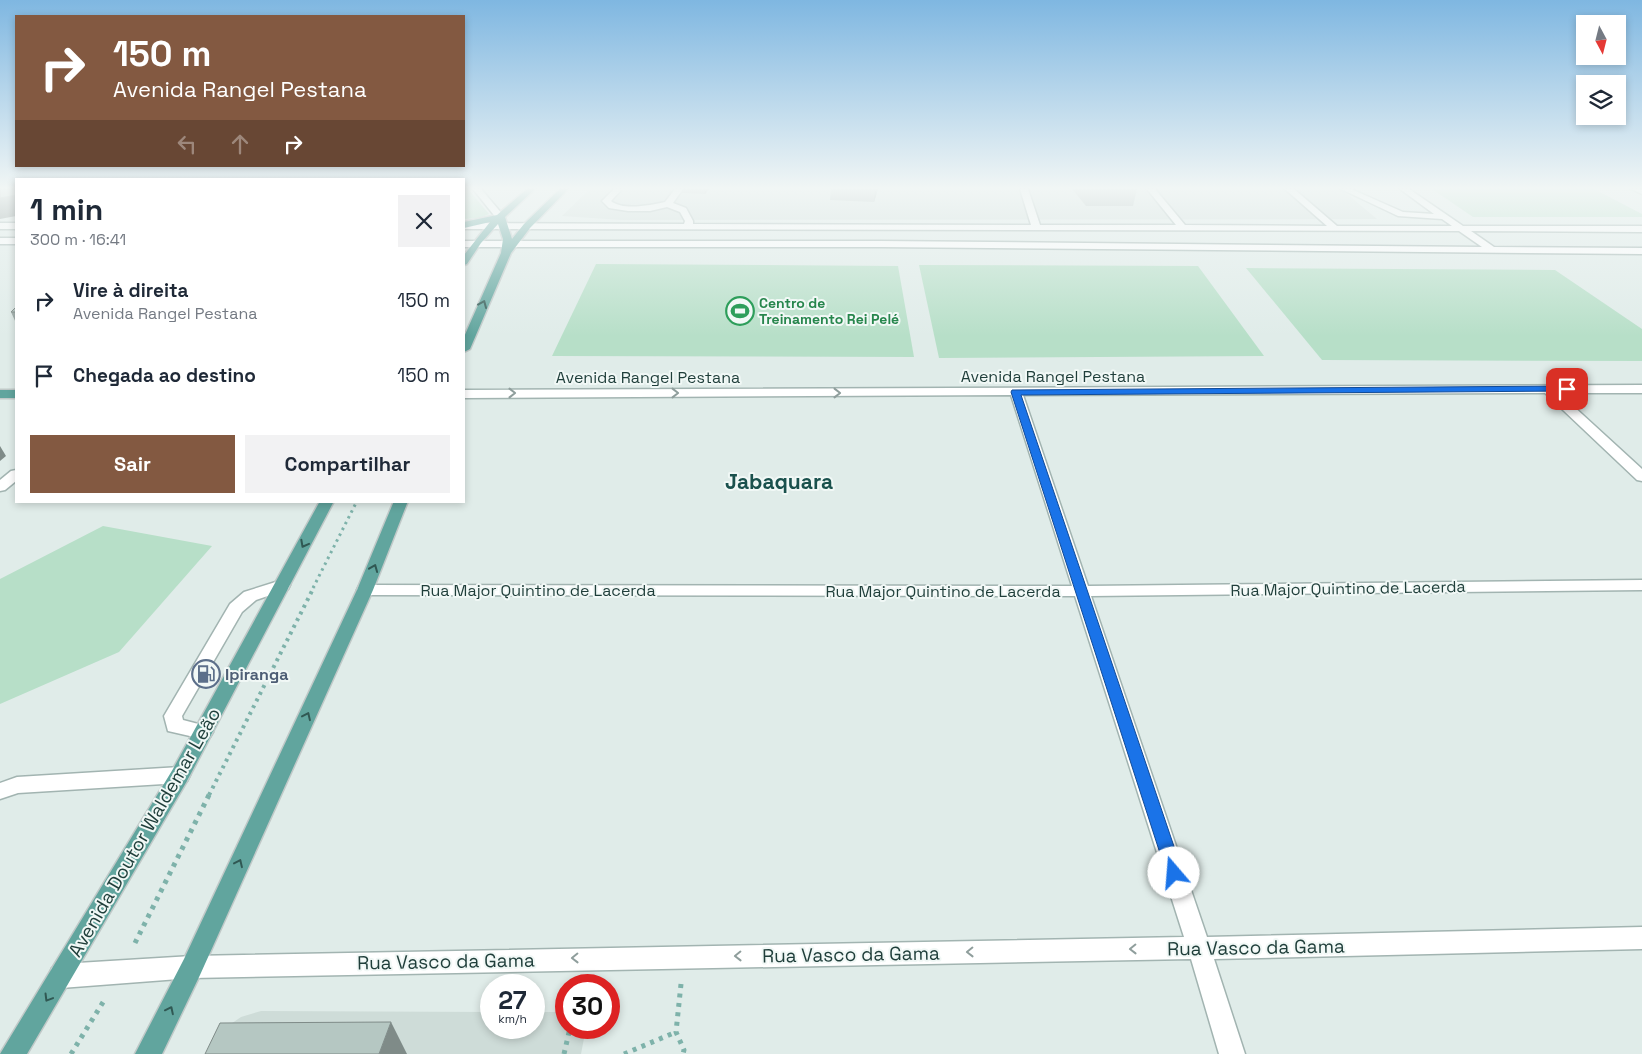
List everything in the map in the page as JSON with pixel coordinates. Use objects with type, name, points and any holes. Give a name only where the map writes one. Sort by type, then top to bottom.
[{"type":"main road","points":[[465,260],[479,238]]},
{"type":"main road","points":[[507,238],[509,247]]},
{"type":"main road","points":[[465,347],[509,247],[517,238]]},
{"type":"main road","points":[[0,394],[15,394]]},
{"type":"main road","name":"Avenida Doutor Waldemar Leão","points":[[13,1054],[180,775],[326,503]]},
{"type":"main road","points":[[148,1054],[192,966],[365,590],[400,503]]},
{"type":"street","points":[[881,238],[881,243]]},
{"type":"street","points":[[1475,238],[1494,251]]},
{"type":"street","points":[[0,241],[15,241]]},
{"type":"street","points":[[465,244],[509,247],[881,243],[1494,251],[1642,251]]},
{"type":"street","name":"Avenida Rangel Pestana","points":[[465,394],[1642,388]]},
{"type":"street","points":[[1548,389],[1642,477]]},
{"type":"street","points":[[1016,392],[1199,948],[1232,1054]]},
{"type":"street","points":[[0,487],[15,475]]},
{"type":"street","points":[[204,732],[175,726],[173,716],[236,608],[250,596],[282,585]]},
{"type":"street","name":"Rua Major Quintino de Lacerda","points":[[365,590],[1082,591],[1642,585]]},
{"type":"street","points":[[0,791],[17,785],[180,775]]},
{"type":"street","name":"Rua Vasco da Gama","points":[[61,976],[192,966],[1642,938]]},
{"type":"path","points":[[71,1054],[95,1017],[120,971],[356,503]]},
{"type":"path","points":[[684,956],[676,1032],[684,1054]]},
{"type":"path","points":[[624,1054],[676,1032]]},
{"type":"path","points":[[564,1054],[567,1039]]},
{"type":"shaded area","points":[[261,1011],[480,1012],[480,1039],[545,1039],[545,1012],[555,1012],[555,1039],[584,1039],[581,1054],[207,1054],[225,1028],[241,1017]]},
{"type":"green space","name":"Centro de Treinamento Rei Pelé","points":[[596,264],[898,266],[914,357],[552,356]]},
{"type":"green space","name":"Centro de Treinamento Rei Pelé","points":[[919,265],[1198,266],[1264,356],[939,358]]},
{"type":"green space","points":[[1246,268],[1555,270],[1642,329],[1642,361],[1322,360]]},
{"type":"green space","points":[[103,526],[212,546],[119,652],[0,704],[0,579]]},
{"type":"building","points":[[391,1022],[379,1054],[205,1054],[220,1023]]},
{"type":"place","name":"Centro de Treinamento Rei Pelé","points":[[740,311]]},
{"type":"place","name":"Ipiranga","points":[[206,674]]},
{"type":"district","name":"Jabaquara","points":[[779,482]]},
{"type":"route","points":[[1174,873],[1016,392],[1567,389]]}]
